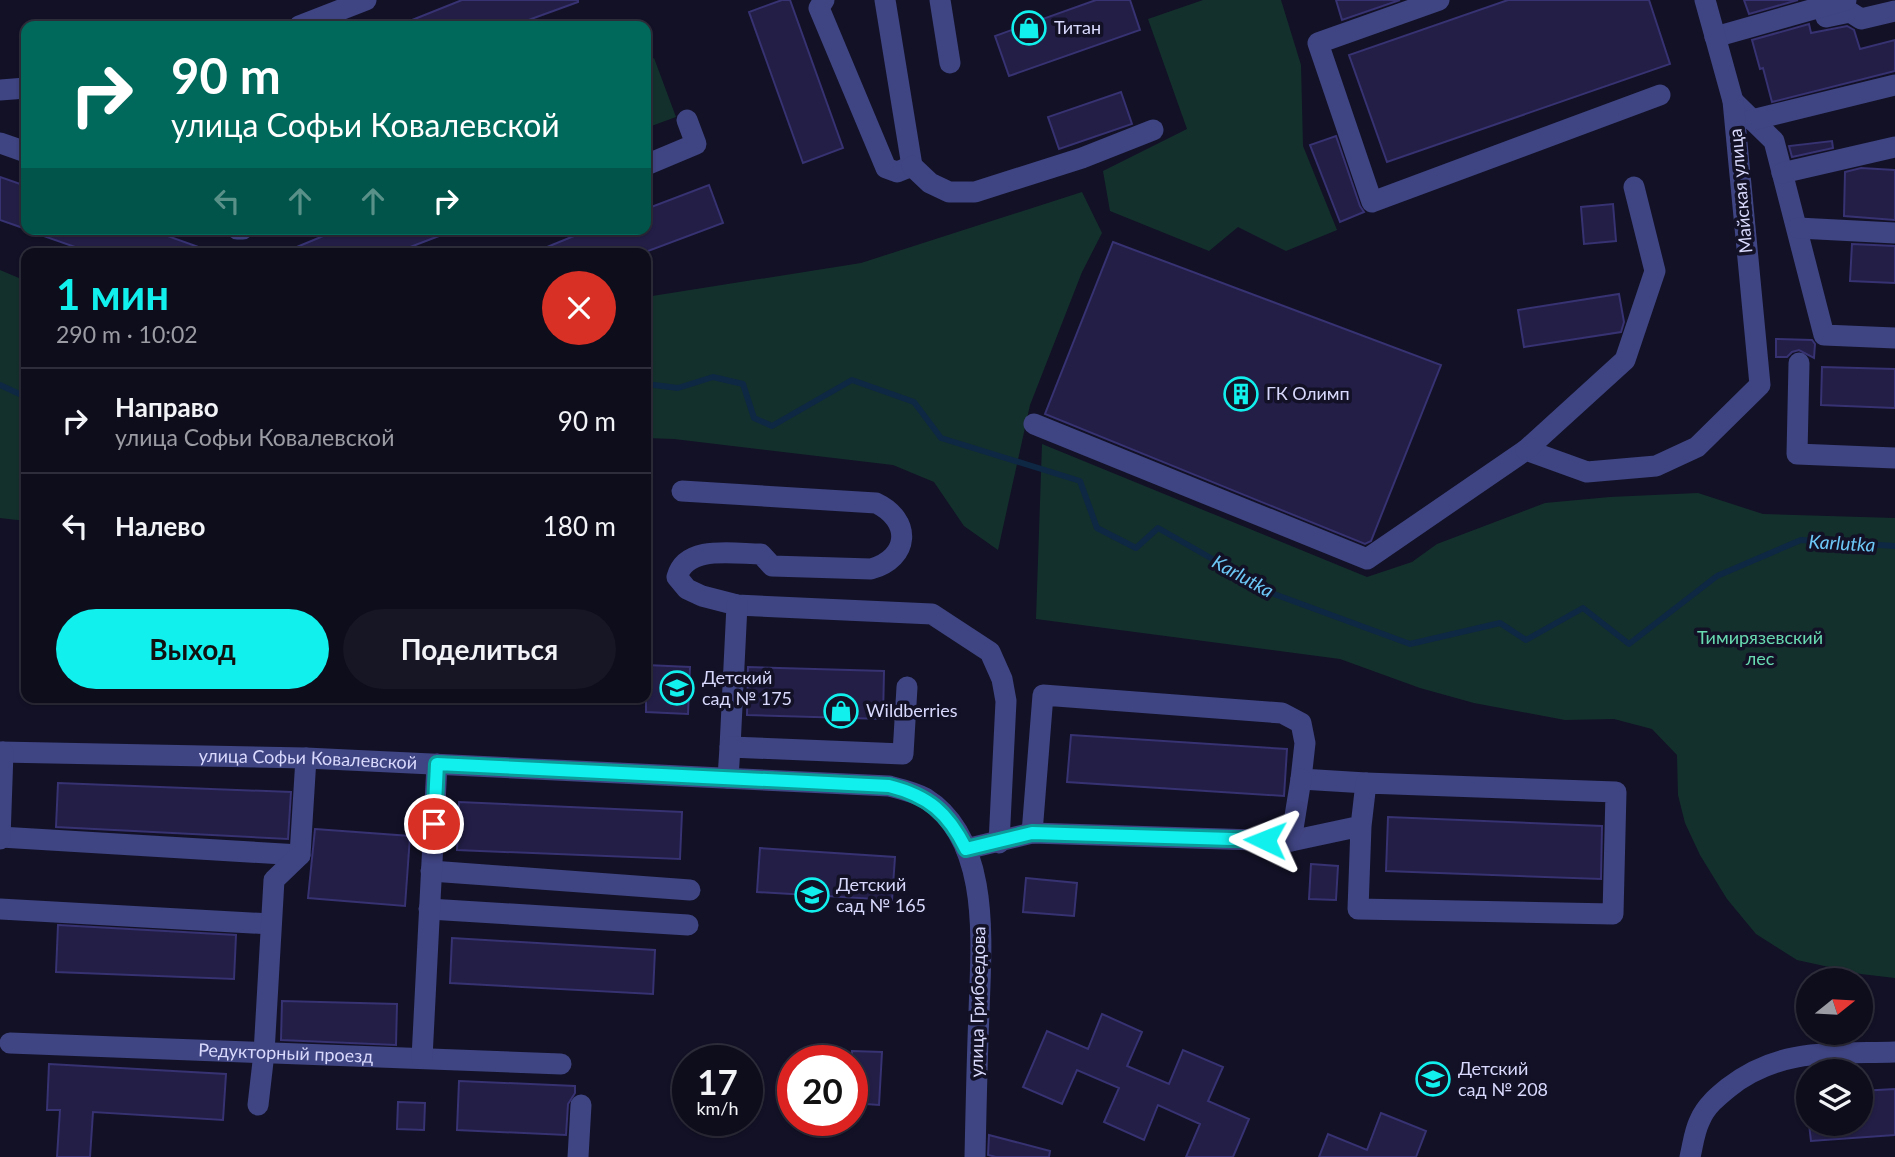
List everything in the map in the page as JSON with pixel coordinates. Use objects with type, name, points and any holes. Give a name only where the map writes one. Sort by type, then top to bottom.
[{"type":"street","points":[[312,21],[366,0]]},
{"type":"street","points":[[824,0],[819,8],[886,168],[897,172],[912,166]]},
{"type":"street","points":[[885,0],[912,166],[930,183],[949,192],[975,192],[1082,158],[1153,130]]},
{"type":"street","points":[[940,0],[950,63]]},
{"type":"street","points":[[1439,0],[1318,43],[1371,202],[1660,95]]},
{"type":"street","name":"Майская улица","points":[[1526,450],[1587,472],[1656,466],[1697,447],[1760,385],[1733,101],[1705,0]]},
{"type":"street","points":[[1715,37],[1846,0]]},
{"type":"street","points":[[1809,10],[1822,18],[1850,12],[1861,19],[1895,11]]},
{"type":"street","points":[[1752,120],[1895,85]]},
{"type":"street","points":[[0,90],[21,88]]},
{"type":"street","points":[[1733,101],[1774,141],[1824,335],[1895,338]]},
{"type":"street","points":[[651,163],[696,144],[687,120]]},
{"type":"street","points":[[0,142],[21,150]]},
{"type":"street","points":[[1783,173],[1895,147]]},
{"type":"street","points":[[1034,424],[1367,559],[1526,450],[1625,360],[1655,271],[1634,187]]},
{"type":"street","points":[[1798,228],[1895,233]]},
{"type":"street","points":[[1799,363],[1797,454],[1895,458]]},
{"type":"street","points":[[682,491],[877,503],[886,507],[900,524],[902,537],[893,559],[885,565],[872,569],[772,566],[761,554],[699,555],[680,566],[677,577],[687,589],[737,605],[932,614],[990,652],[1002,679],[1006,701],[999,843]]},
{"type":"street","points":[[1376,529],[1398,538]]},
{"type":"street","points":[[728,778],[737,605]]},
{"type":"street","points":[[730,747],[903,754],[907,687]]},
{"type":"street","points":[[1032,833],[1043,695],[1282,712],[1301,723],[1305,743],[1291,841]]},
{"type":"street","points":[[1006,701],[1042,703]]},
{"type":"street","points":[[1,752],[0,838],[300,855]]},
{"type":"street","name":"улица Софьи Ковалевской","points":[[1,752],[306,758],[889,786],[925,798],[944,815],[966,849]]},
{"type":"street","points":[[258,1105],[264,1053],[274,880],[300,855],[306,758]]},
{"type":"street","points":[[422,1058],[437,764]]},
{"type":"street","points":[[1301,779],[1616,792],[1613,914],[1358,909],[1361,826],[1366,783]]},
{"type":"street","points":[[966,849],[1032,833],[1291,841],[1361,826]]},
{"type":"street","name":"улица Грибоедова","points":[[966,849],[979,903],[981,941],[975,1157]]},
{"type":"street","points":[[431,872],[690,890]]},
{"type":"street","points":[[0,909],[271,924]]},
{"type":"street","points":[[429,909],[688,925]]},
{"type":"street","name":"Редукторный проезд","points":[[10,1043],[561,1064]]},
{"type":"street","points":[[1690,1157],[1700,1118],[1712,1101],[1746,1073],[1767,1064],[1799,1056],[1895,1052]]},
{"type":"street","points":[[578,1157],[581,1105]]},
{"type":"green space","points":[[1203,0],[1281,0],[1301,65],[1303,146],[1337,230],[1286,251],[1238,227],[1209,251],[1110,211],[1103,171],[1187,129],[1148,19]]},
{"type":"green space","points":[[654,58],[676,117],[651,126],[651,60]]},
{"type":"green space","points":[[1082,192],[1102,233],[1082,272],[1030,405],[998,550],[964,526],[934,482],[893,465],[651,438],[651,296],[861,263]]},
{"type":"green space","points":[[0,270],[21,279],[21,520],[0,518]]},
{"type":"green space","name":"Тимирязевский лес","points":[[1042,444],[1367,577],[1412,562],[1437,544],[1545,503],[1698,493],[1763,514],[1895,518],[1895,978],[1873,975],[1873,968],[1834,968],[1797,960],[1756,934],[1727,899],[1700,855],[1685,823],[1678,795],[1677,755],[1652,729],[1614,719],[1565,720],[1474,703],[1420,688],[1340,659],[1036,619]]},
{"type":"building","points":[[462,0],[578,0],[526,21],[410,21]]},
{"type":"building","points":[[782,0],[790,0],[843,148],[803,163],[749,12]]},
{"type":"building","points":[[1096,0],[1130,0],[1140,30],[1009,76],[995,36]]},
{"type":"building","points":[[1336,0],[1400,0],[1342,20]]},
{"type":"building","points":[[1508,0],[1649,0],[1670,64],[1387,162],[1349,55]]},
{"type":"building","points":[[1744,0],[1798,0],[1749,14]]},
{"type":"building","points":[[1809,24],[1811,33],[1847,26],[1854,30],[1860,49],[1895,40],[1895,71],[1772,102],[1752,40]]},
{"type":"building","points":[[1121,92],[1132,124],[1059,149],[1048,117]]},
{"type":"building","points":[[1336,136],[1364,212],[1340,222],[1310,145]]},
{"type":"building","points":[[1832,141],[1833,148],[1792,157],[1789,146]]},
{"type":"building","points":[[1861,168],[1895,170],[1895,220],[1844,216],[1845,172]]},
{"type":"building","points":[[0,177],[21,184],[21,227],[0,220]]},
{"type":"building","points":[[709,185],[723,223],[651,250],[545,248],[576,235],[651,235],[651,207]]},
{"type":"building","points":[[1613,204],[1616,241],[1584,244],[1581,207]]},
{"type":"building","points":[[41,235],[165,235],[202,248],[78,248]]},
{"type":"building","points":[[326,235],[442,235],[408,248],[294,248]]},
{"type":"building","name":"ГК Олимп","points":[[1113,242],[1441,365],[1371,541],[1365,544],[1045,414]]},
{"type":"building","points":[[1852,244],[1895,246],[1895,283],[1850,281]]},
{"type":"building","points":[[1619,294],[1624,322],[1621,332],[1524,347],[1518,310]]},
{"type":"building","points":[[1776,339],[1812,340],[1815,344],[1814,358],[1799,350],[1787,357],[1776,357]]},
{"type":"building","points":[[1822,367],[1895,369],[1895,408],[1821,405]]},
{"type":"building","points":[[651,665],[690,667],[688,714],[646,712],[646,703],[651,703]]},
{"type":"building","points":[[748,667],[884,671],[883,719],[747,715]]},
{"type":"building","points":[[1071,735],[1287,749],[1284,796],[1067,782]]},
{"type":"building","points":[[58,783],[291,792],[288,839],[56,827]]},
{"type":"building","points":[[459,802],[682,812],[680,859],[457,850]]},
{"type":"building","points":[[1388,817],[1602,826],[1601,879],[1386,871]]},
{"type":"building","points":[[315,829],[410,836],[405,906],[308,898]]},
{"type":"building","points":[[760,848],[895,857],[892,900],[757,892]]},
{"type":"building","points":[[1311,864],[1338,866],[1336,900],[1309,899]]},
{"type":"building","points":[[1026,878],[1077,883],[1074,916],[1023,912]]},
{"type":"building","points":[[58,925],[236,935],[234,979],[56,972]]},
{"type":"building","points":[[452,938],[655,950],[653,994],[450,983]]},
{"type":"building","points":[[282,1001],[397,1004],[396,1045],[281,1040]]},
{"type":"building","points":[[1102,1014],[1142,1032],[1127,1066],[1169,1084],[1183,1050],[1223,1067],[1208,1101],[1249,1119],[1233,1157],[1186,1157],[1200,1124],[1158,1105],[1144,1140],[1104,1122],[1119,1088],[1077,1070],[1062,1104],[1023,1087],[1047,1031],[1088,1049]]},
{"type":"building","points":[[868,1052],[882,1052],[879,1105],[868,1104]]},
{"type":"building","points":[[49,1064],[226,1074],[223,1120],[93,1112],[90,1157],[57,1157],[60,1110],[47,1110]]},
{"type":"building","points":[[459,1081],[575,1086],[575,1093],[568,1104],[566,1135],[457,1130]]},
{"type":"building","points":[[1895,1089],[1895,1135],[1811,1141],[1810,1136],[1873,1136],[1873,1090]]},
{"type":"building","points":[[398,1102],[425,1103],[424,1130],[397,1129]]},
{"type":"building","points":[[1381,1113],[1426,1131],[1416,1157],[1319,1157],[1328,1134],[1367,1150]]},
{"type":"building","points":[[989,1135],[1050,1151],[1049,1157],[988,1155]]},
{"type":"waterway","name":"Karlutka","points":[[651,385],[678,388],[713,377],[743,384],[754,418],[772,426],[852,380],[914,402],[941,438],[1080,481],[1097,528],[1136,548],[1158,528],[1274,594],[1410,644],[1500,623],[1526,640],[1583,608],[1629,644],[1717,576],[1801,540],[1895,546]]},
{"type":"waterway","name":"Karlutka","points":[[0,385],[21,395]]},
{"type":"place","name":"Титан","points":[[1029,28]]},
{"type":"place","name":"ГК Олимп","points":[[1241,394]]},
{"type":"place","name":"Детский сад № 175","points":[[677,688]]},
{"type":"place","name":"Wildberries","points":[[841,711]]},
{"type":"place","name":"Детский сад № 165","points":[[812,895]]},
{"type":"place","name":"Детский сад № 208","points":[[1433,1079]]},
{"type":"route","points":[[434,824],[437,764],[889,786],[925,798],[944,815],[966,849],[1032,833],[1265,840]]}]
